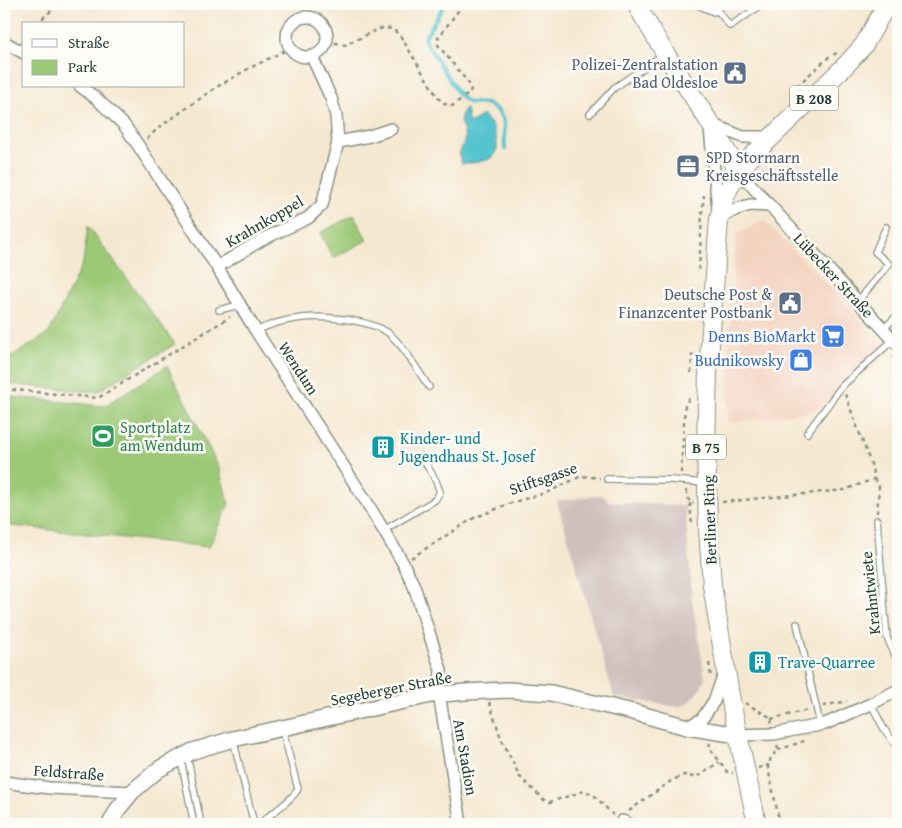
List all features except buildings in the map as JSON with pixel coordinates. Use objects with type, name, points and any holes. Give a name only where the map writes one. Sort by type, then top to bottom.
[{"type":"main road","name":"Berliner Ring","points":[[738,735],[712,585],[707,504],[708,373],[719,219],[724,200],[738,172],[771,137],[829,83],[864,45],[887,4]]},
{"type":"main road","name":"Lübecker Straße","points":[[638,5],[738,172]]},
{"type":"main road","name":"Segeberger Straße","points":[[110,824],[132,792],[159,769],[193,751],[233,739],[439,694],[507,690],[551,693],[687,727],[738,735]]},
{"type":"main road","name":"B 75","points":[[738,735],[757,824]]},
{"type":"street","points":[[312,18],[319,21],[324,27],[327,41],[319,54],[305,57],[297,55],[290,48],[287,42],[287,33],[295,21],[312,18]]},
{"type":"street","points":[[4,42],[22,52]]},
{"type":"street","name":"Krahnkoppel","points":[[217,267],[263,239],[308,218],[322,205],[338,142],[336,116],[331,98],[312,57]]},
{"type":"street","name":"Wendum","points":[[83,88],[124,124],[384,530],[414,586],[441,670],[439,694]]},
{"type":"street","points":[[710,123],[743,138],[771,137]]},
{"type":"street","name":"Berliner Ring","points":[[710,123],[719,219]]},
{"type":"street","points":[[338,142],[370,136],[392,129]]},
{"type":"street","name":"Lübecker Straße","points":[[738,172],[896,342]]},
{"type":"street","points":[[719,219],[736,209],[750,205],[770,206]]},
{"type":"street","points":[[687,727],[702,719],[714,701],[726,670]]},
{"type":"street","points":[[738,735],[774,734],[820,724],[871,704],[898,690]]},
{"type":"street","name":"Am Stadion","points":[[439,694],[461,824]]},
{"type":"street","name":"Feldstraße","points":[[4,782],[49,788],[132,792]]},
{"type":"lane","points":[[695,4],[714,12],[717,10]]},
{"type":"lane","points":[[717,10],[719,4]]},
{"type":"lane","points":[[717,10],[730,26],[763,4]]},
{"type":"lane","points":[[590,114],[614,88],[665,53]]},
{"type":"lane","points":[[858,301],[889,264],[875,252],[886,227]]},
{"type":"lane","points":[[219,310],[241,307]]},
{"type":"lane","points":[[884,328],[898,315]]},
{"type":"lane","points":[[256,331],[280,322],[311,317],[353,320],[379,327],[395,340],[429,387]]},
{"type":"lane","points":[[807,433],[842,386],[896,342]]},
{"type":"lane","points":[[384,530],[435,500],[440,492],[422,457]]},
{"type":"lane","points":[[607,479],[707,483]]},
{"type":"lane","name":"Krahntwiete","points":[[877,520],[887,638],[898,661]]},
{"type":"lane","points":[[797,624],[820,724]]},
{"type":"lane","points":[[871,704],[884,729],[898,748]]},
{"type":"lane","points":[[263,824],[265,819],[297,792],[298,789],[282,728]]},
{"type":"lane","points":[[233,739],[254,824]]},
{"type":"lane","points":[[183,756],[194,824]]},
{"type":"lane","points":[[183,756],[201,824]]},
{"type":"path","points":[[38,22],[59,4]]},
{"type":"path","points":[[327,41],[345,45],[379,29],[393,29],[401,37],[438,98],[445,104],[452,106],[467,95],[471,90],[470,85],[438,45],[438,38],[462,4]]},
{"type":"path","points":[[139,147],[157,129],[215,88],[290,48]]},
{"type":"path","points":[[795,95],[799,84],[830,56],[838,53]]},
{"type":"path","points":[[762,181],[760,175],[766,162]]},
{"type":"path","points":[[4,389],[98,398],[241,307]]},
{"type":"path","points":[[842,386],[872,467],[874,478],[879,486],[877,520]]},
{"type":"path","points":[[690,397],[685,405],[681,475],[690,503],[707,504],[844,490],[874,478]]},
{"type":"path","name":"Stiftsgasse","points":[[403,563],[474,518],[511,503],[548,492],[581,476],[607,479]]},
{"type":"path","points":[[744,703],[771,719],[852,700]]},
{"type":"path","points":[[488,702],[501,738],[520,777],[544,800],[550,802],[584,791],[594,794],[623,821],[671,781],[684,775],[693,777],[701,775],[719,762]]},
{"type":"path","points":[[777,746],[778,750],[771,757],[768,768],[780,824]]},
{"type":"path","points":[[709,747],[728,773],[733,773]]},
{"type":"path","points":[[764,766],[769,765]]},
{"type":"shaded area","points":[[764,220],[891,351],[836,399],[810,412],[728,423],[729,346],[736,235]]},
{"type":"shaded area","points":[[601,495],[610,502],[685,506],[692,599],[705,678],[700,689],[690,702],[679,707],[614,697],[557,501]]},
{"type":"green space","points":[[354,215],[367,240],[333,258],[320,233]]},
{"type":"green space","points":[[88,226],[175,344],[97,392],[4,384],[4,359],[6,360],[49,333],[83,263]]},
{"type":"green space","name":"Sportplatz am Wendum","points":[[167,366],[218,466],[229,504],[209,547],[4,525],[4,396],[104,406]]},
{"type":"water","points":[[466,108],[468,122],[473,122],[482,115],[492,125],[497,146],[496,152],[488,159],[462,164],[459,155],[465,139],[460,121],[463,110]]},
{"type":"waterway","points":[[443,4],[442,9],[424,39],[457,92],[466,101],[488,104],[498,111],[504,122],[505,149]]},
{"type":"place","name":"Polizei-Zentralstation Bad Oldesloe","points":[[735,73]]},
{"type":"place","name":"SPD Stormarn Kreisgeschäftsstelle","points":[[688,166]]},
{"type":"place","name":"Deutsche Post & Finanzcenter Postbank","points":[[790,303]]},
{"type":"place","name":"Denns BioMarkt","points":[[833,336]]},
{"type":"place","name":"Budnikowsky","points":[[801,360]]},
{"type":"place","name":"Sportplatz am Wendum","points":[[103,436]]},
{"type":"place","name":"Kinder- und Jugendhaus St. Josef","points":[[383,447]]},
{"type":"place","name":"Trave-Quarree","points":[[760,662]]}]
